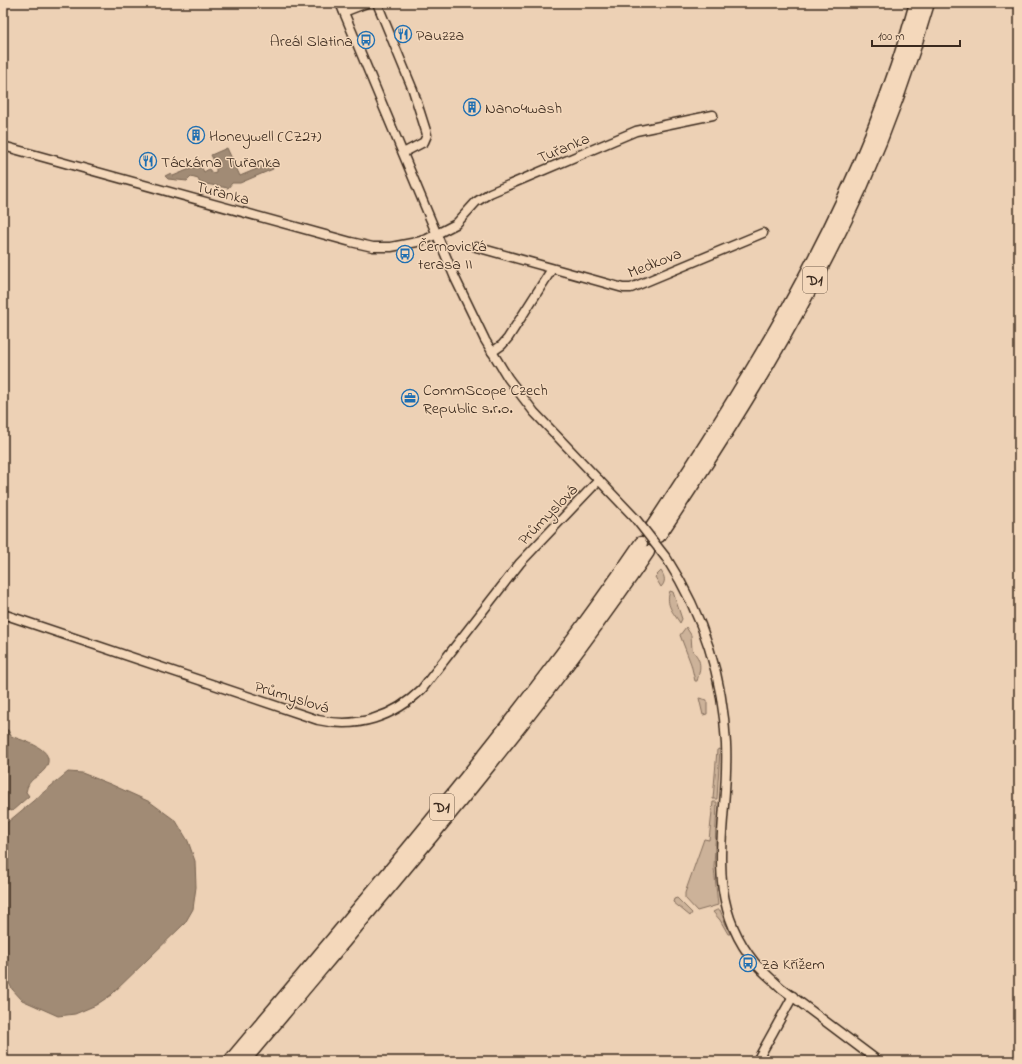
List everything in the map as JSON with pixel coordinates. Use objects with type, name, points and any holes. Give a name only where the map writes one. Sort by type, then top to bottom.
[{"type":"highway","name":"D1","points":[[916,3],[896,67],[876,122],[852,180],[823,241],[781,319],[742,386],[698,456],[656,532],[712,456],[756,385],[832,247],[862,185],[887,125],[912,56],[928,3]]},
{"type":"highway","name":"D1","points":[[230,1061],[470,772],[645,548],[606,614],[464,798],[244,1061]]},
{"type":"highway","points":[[248,1061],[258,1045]]},
{"type":"street","points":[[340,3],[473,317],[492,352],[508,378],[534,412],[635,518],[667,559],[687,594],[706,638],[714,663],[722,701],[727,760],[720,866],[721,882],[726,906],[737,935],[754,962],[769,977],[878,1061]]},
{"type":"street","points":[[344,12],[367,3]]},
{"type":"street","points":[[377,3],[413,90],[427,135],[424,142],[403,153]]},
{"type":"street","name":"Tuřanka","points":[[3,146],[365,246],[379,248],[417,242],[437,234],[456,224],[476,202],[490,193],[636,131],[713,115]]},
{"type":"street","name":"Medkova","points":[[476,248],[623,288],[631,288],[763,233]]},
{"type":"street","points":[[492,352],[502,345],[508,338],[552,269]]},
{"type":"street","name":"Průmyslová","points":[[3,614],[318,720],[340,724],[366,721],[396,710],[422,689],[520,564],[599,480]]},
{"type":"street","points":[[757,1061],[793,996]]},
{"type":"shaded area","points":[[227,148],[240,176],[271,163],[273,169],[240,183],[232,183],[228,188],[200,183],[198,179],[191,177],[187,181],[168,179],[165,176],[171,173],[173,176],[197,166],[201,166],[204,172],[209,169],[212,173],[216,172],[216,165],[211,155]]},
{"type":"shaded area","points":[[661,571],[664,583],[661,587],[655,577]]},
{"type":"shaded area","points":[[670,591],[673,592],[682,619],[680,623],[672,612],[669,604],[668,600]]},
{"type":"shaded area","points":[[686,627],[691,635],[692,650],[698,658],[700,664],[697,681],[695,681],[691,664],[680,635]]},
{"type":"shaded area","points":[[699,698],[707,700],[707,714],[703,715]]},
{"type":"shaded area","points":[[3,730],[8,730],[11,736],[31,743],[44,751],[48,762],[45,769],[29,783],[26,792],[29,796],[12,811],[9,810],[3,815]]},
{"type":"shaded area","points":[[720,749],[717,799],[713,799],[717,750]]},
{"type":"shaded area","points":[[68,772],[82,773],[150,802],[176,821],[188,841],[195,861],[196,887],[193,909],[185,923],[111,995],[96,1005],[75,1014],[58,1016],[22,1000],[12,989],[3,971],[3,826]]},
{"type":"shaded area","points":[[713,802],[717,802],[714,868],[718,905],[697,911],[685,898],[685,893],[704,839],[709,840]]},
{"type":"shaded area","points":[[677,898],[692,913],[690,916],[673,902],[674,899]]},
{"type":"shaded area","points":[[720,910],[730,934],[728,934],[720,920],[713,912]]},
{"type":"place","name":"Pauzza","points":[[403,34]]},
{"type":"place","name":"Areál Slatina","points":[[366,40]]},
{"type":"place","name":"Nano4wash","points":[[472,107]]},
{"type":"place","name":"Honeywell (CZ27)","points":[[196,135]]},
{"type":"place","name":"Táckárna Tuřanka","points":[[148,161]]},
{"type":"place","name":"Černovická terasa II","points":[[405,254]]},
{"type":"place","name":"CommScope Czech Republic s.r.o.","points":[[410,398]]},
{"type":"place","name":"Za Křížem","points":[[748,963]]}]
